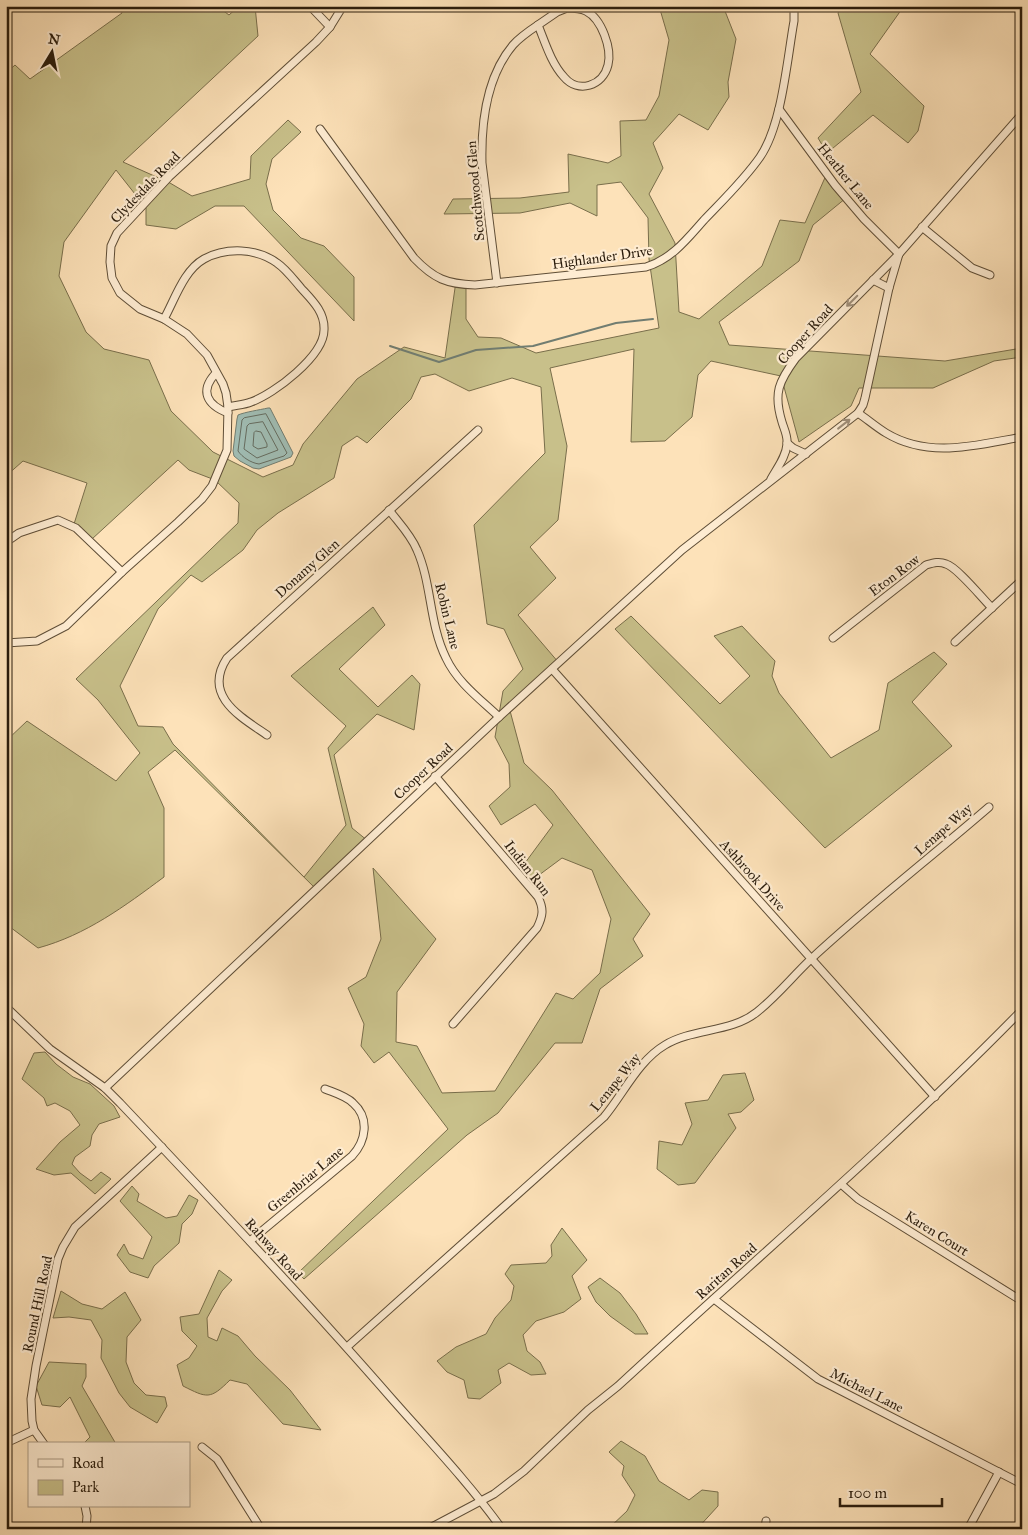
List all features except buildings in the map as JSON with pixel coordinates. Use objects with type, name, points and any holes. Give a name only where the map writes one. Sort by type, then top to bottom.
[{"type":"street","points":[[6,9],[10,6]]},
{"type":"street","points":[[310,6],[330,28]]},
{"type":"street","name":"Clydesdale Road","points":[[6,643],[37,641],[66,626],[202,499],[212,486],[227,450],[228,410],[226,393],[207,355],[187,334],[164,318],[140,309],[120,293],[112,278],[111,246],[117,233],[169,177],[330,28],[343,6]]},
{"type":"street","name":"Highlander Drive","points":[[320,129],[414,258],[427,271],[440,280],[476,285],[646,267],[666,259],[676,250],[761,156],[772,136],[779,109],[794,21],[794,6]]},
{"type":"street","name":"Scotchwood Glen","points":[[498,283],[482,162],[482,147],[485,111],[490,87],[506,55],[521,38],[538,25],[557,12],[567,8],[581,9],[592,15],[601,29],[608,52],[608,67],[602,77],[588,86],[581,87],[569,83],[558,68],[538,25]]},
{"type":"street","name":"Heather Lane","points":[[779,109],[835,185],[864,219],[899,254]]},
{"type":"street","name":"Cooper Road","points":[[768,484],[782,461],[787,443],[777,407],[777,396],[781,381],[796,358],[899,254],[1022,114]]},
{"type":"street","points":[[922,227],[972,268],[990,275]]},
{"type":"street","points":[[164,318],[188,273],[204,260],[222,253],[238,250],[253,252],[278,263],[313,301],[322,314],[324,334],[320,345],[302,367],[275,390],[251,402],[228,410],[212,404],[207,397],[206,389],[216,373]]},
{"type":"street","name":"Cooper Road","points":[[105,1088],[435,776],[682,550],[858,413],[865,398],[888,288],[899,254]]},
{"type":"street","points":[[873,280],[888,288]]},
{"type":"street","points":[[858,413],[887,433],[912,444],[928,448],[960,448],[1022,437]]},
{"type":"street","name":"Donamy Glen","points":[[267,735],[230,708],[223,698],[220,677],[225,662],[232,652],[478,430]]},
{"type":"street","points":[[787,443],[806,454]]},
{"type":"street","name":"Robin Lane","points":[[389,510],[408,534],[417,550],[423,566],[439,641],[446,658],[456,676],[499,717]]},
{"type":"street","points":[[6,542],[19,533],[58,520],[76,528],[122,572]]},
{"type":"street","name":"Eton Row","points":[[833,638],[926,565],[934,563],[948,564],[992,608]]},
{"type":"street","points":[[955,642],[1022,580]]},
{"type":"street","name":"Ashbrook Drive","points":[[552,669],[935,1097]]},
{"type":"street","name":"Indian Run","points":[[435,776],[538,897],[543,906],[542,916],[537,928],[453,1024]]},
{"type":"street","name":"Lenape Way","points":[[346,1347],[604,1117],[619,1099],[636,1073],[664,1046],[693,1034],[743,1021],[757,1012],[811,959],[989,807]]},
{"type":"street","name":"Rahway Road","points":[[6,1007],[50,1049],[105,1088],[162,1147],[346,1347],[481,1501],[502,1529]]},
{"type":"street","name":"Raritan Road","points":[[428,1529],[494,1494],[524,1471],[588,1410],[618,1386],[935,1097],[1022,1010]]},
{"type":"street","name":"Greenbriar Lane","points":[[250,1241],[352,1156],[361,1144],[365,1130],[364,1122],[358,1109],[348,1099],[325,1089]]},
{"type":"street","name":"Round Hill Road","points":[[43,1442],[34,1430],[31,1410],[32,1388],[62,1247],[75,1228],[162,1147]]},
{"type":"street","name":"Karen Court","points":[[841,1184],[858,1198],[1022,1301]]},
{"type":"street","name":"Michael Lane","points":[[714,1299],[818,1379],[1022,1484]]},
{"type":"street","points":[[6,1443],[34,1430]]},
{"type":"street","points":[[202,1447],[217,1459],[261,1529]]},
{"type":"street","points":[[968,1529],[999,1472]]},
{"type":"street","points":[[85,1508],[86,1529]]},
{"type":"street","points":[[766,1521],[766,1529]]},
{"type":"green space","points":[[121,6],[217,6],[229,15],[239,6],[255,6],[258,36],[123,162],[170,183],[192,196],[250,179],[251,156],[288,120],[301,132],[272,159],[266,184],[273,210],[301,238],[324,246],[354,277],[354,321],[244,206],[215,206],[176,229],[146,225],[146,208],[116,170],[64,242],[59,276],[86,332],[104,349],[149,360],[171,411],[213,452],[263,477],[293,465],[303,444],[357,379],[404,347],[445,358],[456,281],[466,281],[466,319],[478,337],[501,338],[536,353],[659,328],[649,259],[648,218],[621,182],[597,185],[597,216],[570,203],[520,213],[444,214],[453,199],[520,198],[569,192],[568,154],[608,163],[621,156],[620,121],[646,120],[659,96],[669,40],[659,6],[723,6],[736,39],[728,82],[729,97],[708,130],[679,114],[653,143],[663,168],[649,194],[675,243],[679,312],[699,319],[762,266],[780,220],[805,223],[827,173],[846,198],[813,225],[799,261],[719,322],[729,345],[945,361],[1022,348],[1022,357],[994,361],[933,388],[859,388],[851,406],[799,442],[781,376],[711,361],[698,375],[692,417],[665,441],[631,442],[634,349],[550,368],[567,446],[558,520],[530,547],[556,578],[518,615],[559,663],[509,707],[524,763],[552,790],[650,914],[633,939],[643,956],[600,989],[582,1043],[555,1043],[498,1113],[467,1135],[304,1279],[298,1273],[448,1129],[389,1052],[374,1063],[361,1046],[364,1024],[348,988],[366,977],[381,939],[373,868],[436,939],[397,992],[396,1042],[417,1046],[442,1093],[495,1091],[556,993],[573,999],[600,973],[611,919],[592,870],[562,858],[531,881],[522,867],[553,825],[535,804],[501,825],[489,806],[510,787],[509,764],[495,737],[503,691],[523,669],[504,629],[487,624],[474,525],[545,453],[541,387],[512,378],[469,391],[435,374],[421,377],[411,399],[367,443],[357,436],[342,446],[334,478],[278,513],[257,530],[243,550],[202,582],[191,575],[158,609],[120,686],[138,726],[163,727],[173,744],[304,877],[346,825],[328,748],[346,726],[291,676],[373,607],[385,625],[339,669],[378,707],[412,675],[420,684],[414,730],[377,714],[334,755],[352,828],[368,841],[317,890],[175,750],[148,772],[164,808],[164,877],[120,909],[89,927],[72,936],[38,948],[6,924],[6,741],[27,721],[116,781],[140,753],[98,700],[76,679],[238,523],[239,503],[215,480],[189,470],[178,460],[92,539],[74,524],[87,483],[23,461],[6,476],[6,73],[15,65],[30,79],[122,13]]},
{"type":"green space","points":[[842,6],[904,6],[870,54],[924,106],[918,131],[908,143],[873,115],[827,153],[818,138],[861,92],[838,13]]},
{"type":"green space","points":[[631,616],[720,704],[750,676],[714,636],[742,626],[775,661],[772,676],[779,693],[831,758],[879,730],[888,683],[934,652],[947,664],[912,702],[952,746],[825,848],[615,629]]},
{"type":"green space","points":[[45,1052],[56,1064],[73,1077],[90,1084],[114,1106],[120,1117],[99,1124],[92,1135],[90,1146],[75,1157],[72,1164],[91,1181],[101,1172],[111,1179],[95,1194],[71,1173],[54,1175],[36,1169],[60,1142],[80,1125],[70,1111],[55,1103],[47,1106],[44,1098],[22,1079],[34,1053]]},
{"type":"green space","points":[[745,1073],[754,1100],[741,1112],[728,1114],[736,1128],[695,1183],[678,1185],[657,1169],[659,1141],[682,1145],[692,1124],[685,1103],[708,1100],[723,1075]]},
{"type":"green space","points":[[132,1186],[139,1194],[137,1201],[166,1218],[177,1216],[189,1195],[198,1200],[192,1214],[182,1224],[179,1243],[154,1266],[148,1278],[130,1272],[117,1255],[124,1244],[129,1254],[143,1259],[152,1237],[120,1201]]},
{"type":"green space","points":[[562,1228],[587,1260],[572,1276],[581,1299],[564,1312],[536,1321],[523,1335],[527,1351],[540,1362],[546,1374],[531,1375],[509,1363],[498,1370],[501,1383],[480,1399],[468,1398],[464,1380],[447,1372],[437,1361],[456,1347],[486,1334],[495,1318],[511,1300],[514,1286],[505,1274],[511,1265],[546,1263],[552,1256],[551,1245]]},
{"type":"green space","points":[[219,1270],[232,1280],[222,1291],[207,1318],[208,1337],[217,1341],[222,1328],[238,1336],[255,1356],[290,1390],[321,1430],[283,1424],[247,1384],[230,1380],[218,1391],[208,1395],[203,1395],[183,1386],[177,1365],[189,1358],[197,1346],[182,1331],[180,1317],[199,1314]]},
{"type":"green space","points":[[600,1278],[620,1293],[648,1334],[635,1334],[610,1316],[596,1302],[588,1287]]},
{"type":"green space","points":[[61,1291],[82,1304],[102,1309],[125,1292],[141,1320],[127,1337],[126,1362],[134,1383],[146,1395],[165,1397],[167,1406],[157,1423],[130,1407],[119,1393],[101,1358],[102,1340],[91,1320],[69,1317],[53,1318]]},
{"type":"green space","points":[[49,1362],[86,1364],[86,1377],[82,1386],[115,1442],[85,1442],[90,1437],[70,1397],[60,1407],[42,1405],[36,1386]]},
{"type":"green space","points":[[621,1441],[645,1456],[659,1481],[689,1500],[702,1490],[718,1492],[718,1506],[697,1529],[608,1529],[627,1511],[635,1495],[622,1475],[624,1466],[609,1452]]},
{"type":"water","points":[[270,408],[293,453],[291,457],[259,469],[253,468],[234,456],[238,415]]},
{"type":"waterway","points":[[390,346],[439,362],[476,350],[533,346],[616,323],[653,319]]}]
